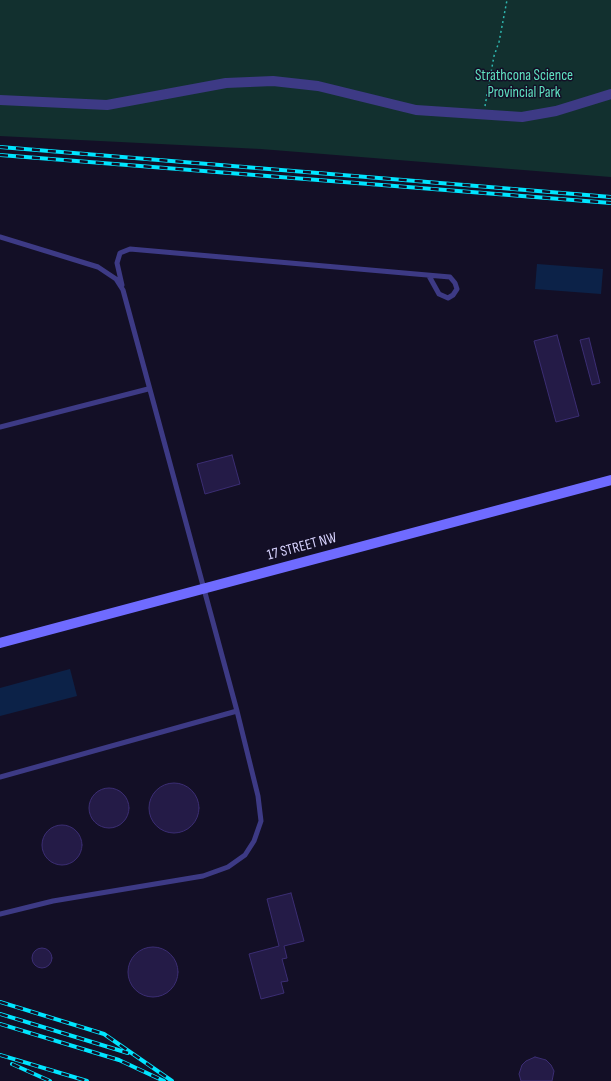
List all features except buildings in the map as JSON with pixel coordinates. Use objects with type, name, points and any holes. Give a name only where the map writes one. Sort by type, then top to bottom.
[{"type":"main road","name":"17 STREET NW","points":[[0,643],[611,480]]},
{"type":"street","points":[[0,100],[107,105],[226,84],[272,81],[318,86],[416,110],[522,117],[537,115],[611,94]]},
{"type":"lane","points":[[0,237],[98,267],[116,279],[123,290]]},
{"type":"lane","points":[[0,914],[54,901],[203,876],[228,867],[245,854],[254,841],[261,820],[258,796],[205,588],[148,389],[123,290],[117,263],[120,252],[130,248],[450,277],[455,283],[457,289],[453,295],[448,298],[439,294],[429,276]]},
{"type":"lane","points":[[0,427],[148,389]]},
{"type":"lane","points":[[0,777],[237,711]]},
{"type":"path","points":[[484,115],[494,56],[499,42],[507,0]]},
{"type":"green space","name":"Strathcona Science Provincial Park","points":[[0,0],[611,0],[611,177],[261,149],[0,136]]},
{"type":"water","points":[[537,264],[603,269],[601,294],[535,289]]},
{"type":"water","points":[[70,669],[77,696],[0,716],[0,688]]},
{"type":"railway","points":[[0,147],[611,197]]},
{"type":"railway","points":[[0,155],[611,203]]},
{"type":"railway","points":[[0,1002],[104,1034],[172,1081]]},
{"type":"railway","points":[[0,1014],[128,1053]]},
{"type":"railway","points":[[0,1024],[119,1060],[164,1081]]},
{"type":"railway","points":[[0,1055],[87,1081]]},
{"type":"railway","points":[[12,1064],[50,1081]]}]
